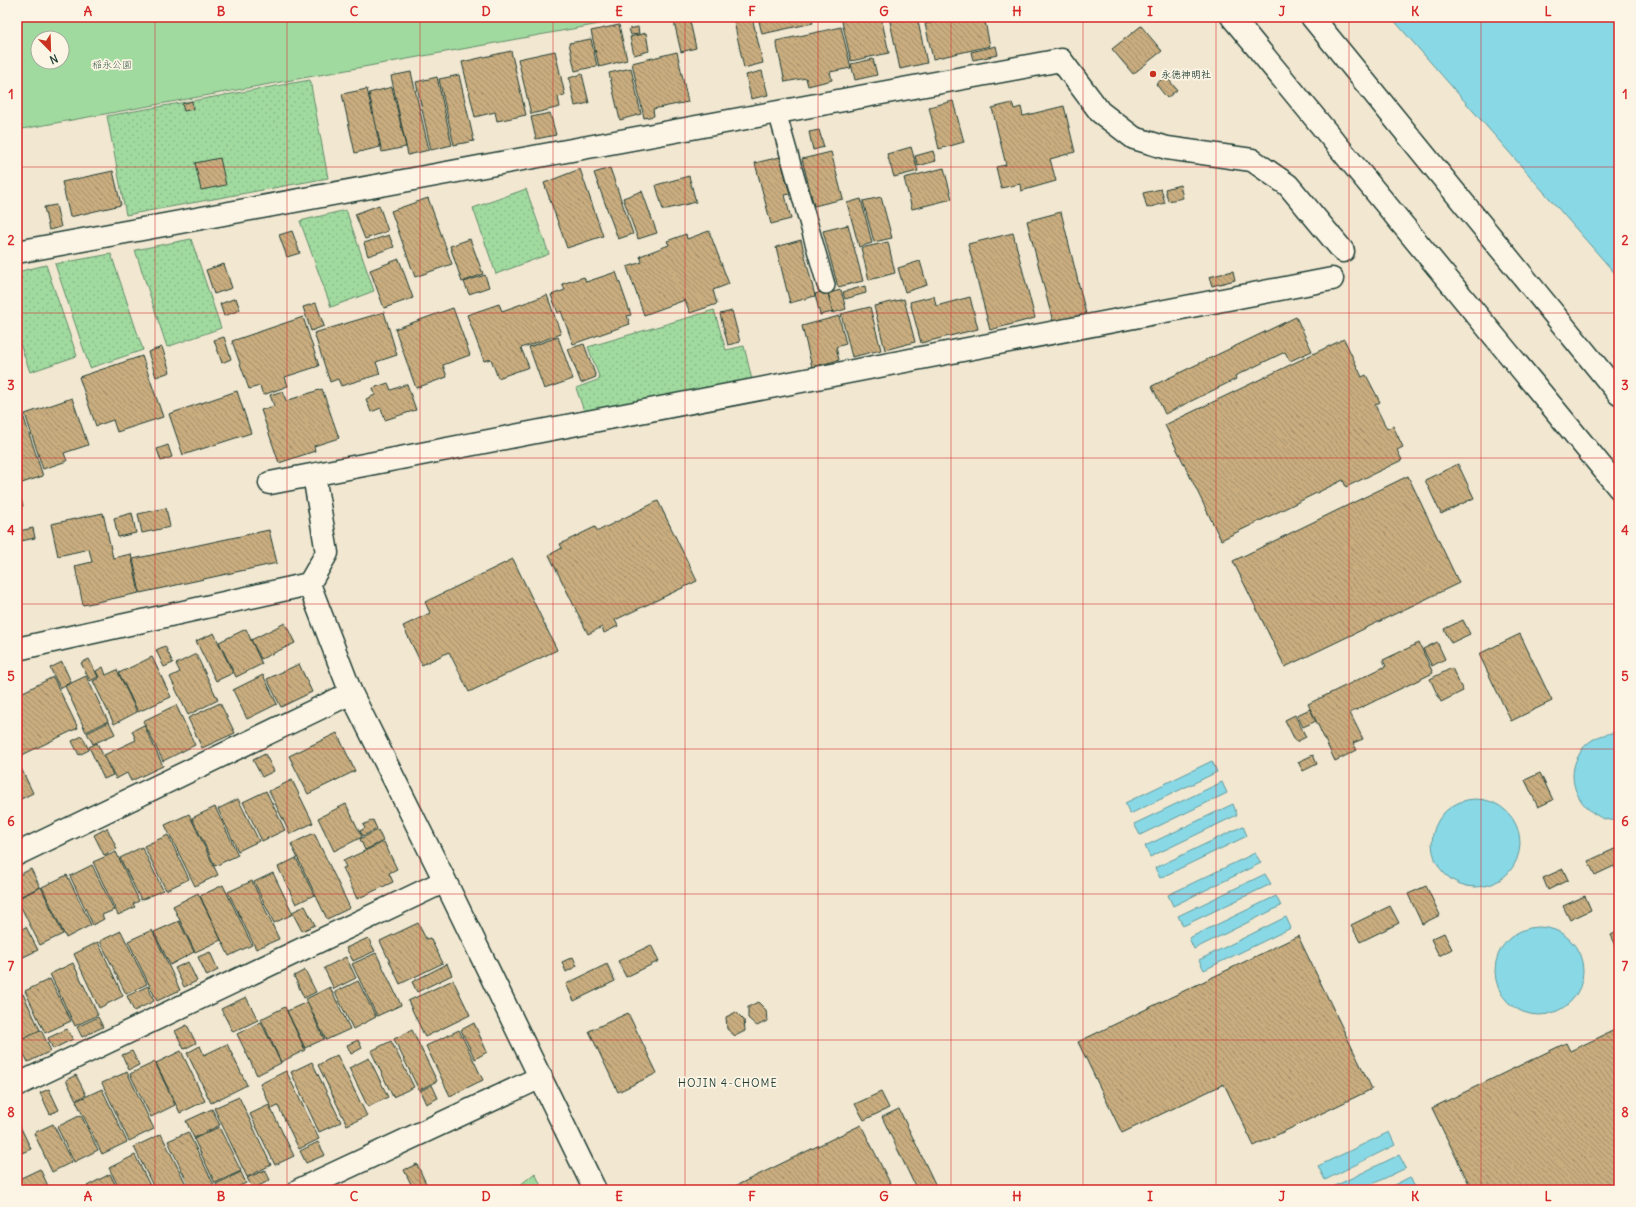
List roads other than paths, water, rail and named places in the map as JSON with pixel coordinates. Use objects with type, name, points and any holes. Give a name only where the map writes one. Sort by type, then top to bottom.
[{"type":"street","points":[[1232,17],[1619,488]]},
{"type":"street","points":[[1312,17],[1619,394]]},
{"type":"street","points":[[17,252],[1061,60],[1100,112],[1134,138],[1167,148],[1252,160],[1288,185],[1343,251]]},
{"type":"street","points":[[270,483],[1332,279]]},
{"type":"street","points":[[17,649],[309,584],[327,554],[314,474]]},
{"type":"street","points":[[309,584],[351,693],[445,881],[595,1190]]},
{"type":"street","points":[[17,854],[351,693]]},
{"type":"street","points":[[17,1085],[445,881]]},
{"type":"street","points":[[299,1190],[541,1077]]},
{"type":"lane","points":[[777,112],[826,285]]},
{"type":"water","points":[[1391,17],[1619,17],[1619,278]]},
{"type":"water","points":[[1619,732],[1618,821],[1602,818],[1585,806],[1573,781],[1575,764],[1585,746],[1597,737]]},
{"type":"water","points":[[1212,761],[1217,772],[1130,814],[1125,803]]},
{"type":"water","points":[[1222,782],[1227,793],[1140,835],[1134,824]]},
{"type":"water","points":[[1476,799],[1493,802],[1501,806],[1513,818],[1517,826],[1520,843],[1517,860],[1513,868],[1501,880],[1493,884],[1476,887],[1459,884],[1451,880],[1439,868],[1435,860],[1432,843],[1435,826],[1439,818],[1451,806],[1459,802]]},
{"type":"water","points":[[1233,804],[1237,815],[1150,857],[1145,846]]},
{"type":"water","points":[[1243,826],[1247,836],[1160,878],[1155,868]]},
{"type":"water","points":[[1255,853],[1261,863],[1173,906],[1168,895]]},
{"type":"water","points":[[1265,874],[1271,884],[1183,926],[1178,916]]},
{"type":"water","points":[[1276,896],[1281,906],[1194,949],[1189,938]]},
{"type":"water","points":[[1286,917],[1291,928],[1204,970],[1199,960]]},
{"type":"water","points":[[1539,927],[1556,930],[1564,934],[1576,946],[1580,954],[1583,971],[1580,988],[1576,996],[1564,1008],[1556,1012],[1539,1015],[1522,1012],[1514,1008],[1502,996],[1498,988],[1495,971],[1498,954],[1502,946],[1514,934],[1522,930]]},
{"type":"water","points":[[1389,1132],[1395,1145],[1325,1180],[1318,1166]]},
{"type":"water","points":[[1399,1155],[1406,1168],[1360,1190],[1329,1189]]},
{"type":"water","points":[[1410,1177],[1416,1190],[1384,1190]]},
{"type":"place","name":"永徳神明社","points":[[1153,74]]},
{"type":"district","name":"HOJIN 4-CHOME","points":[[728,1083]]},
{"type":"park label","name":"稲永公園","points":[[112,64]]}]
